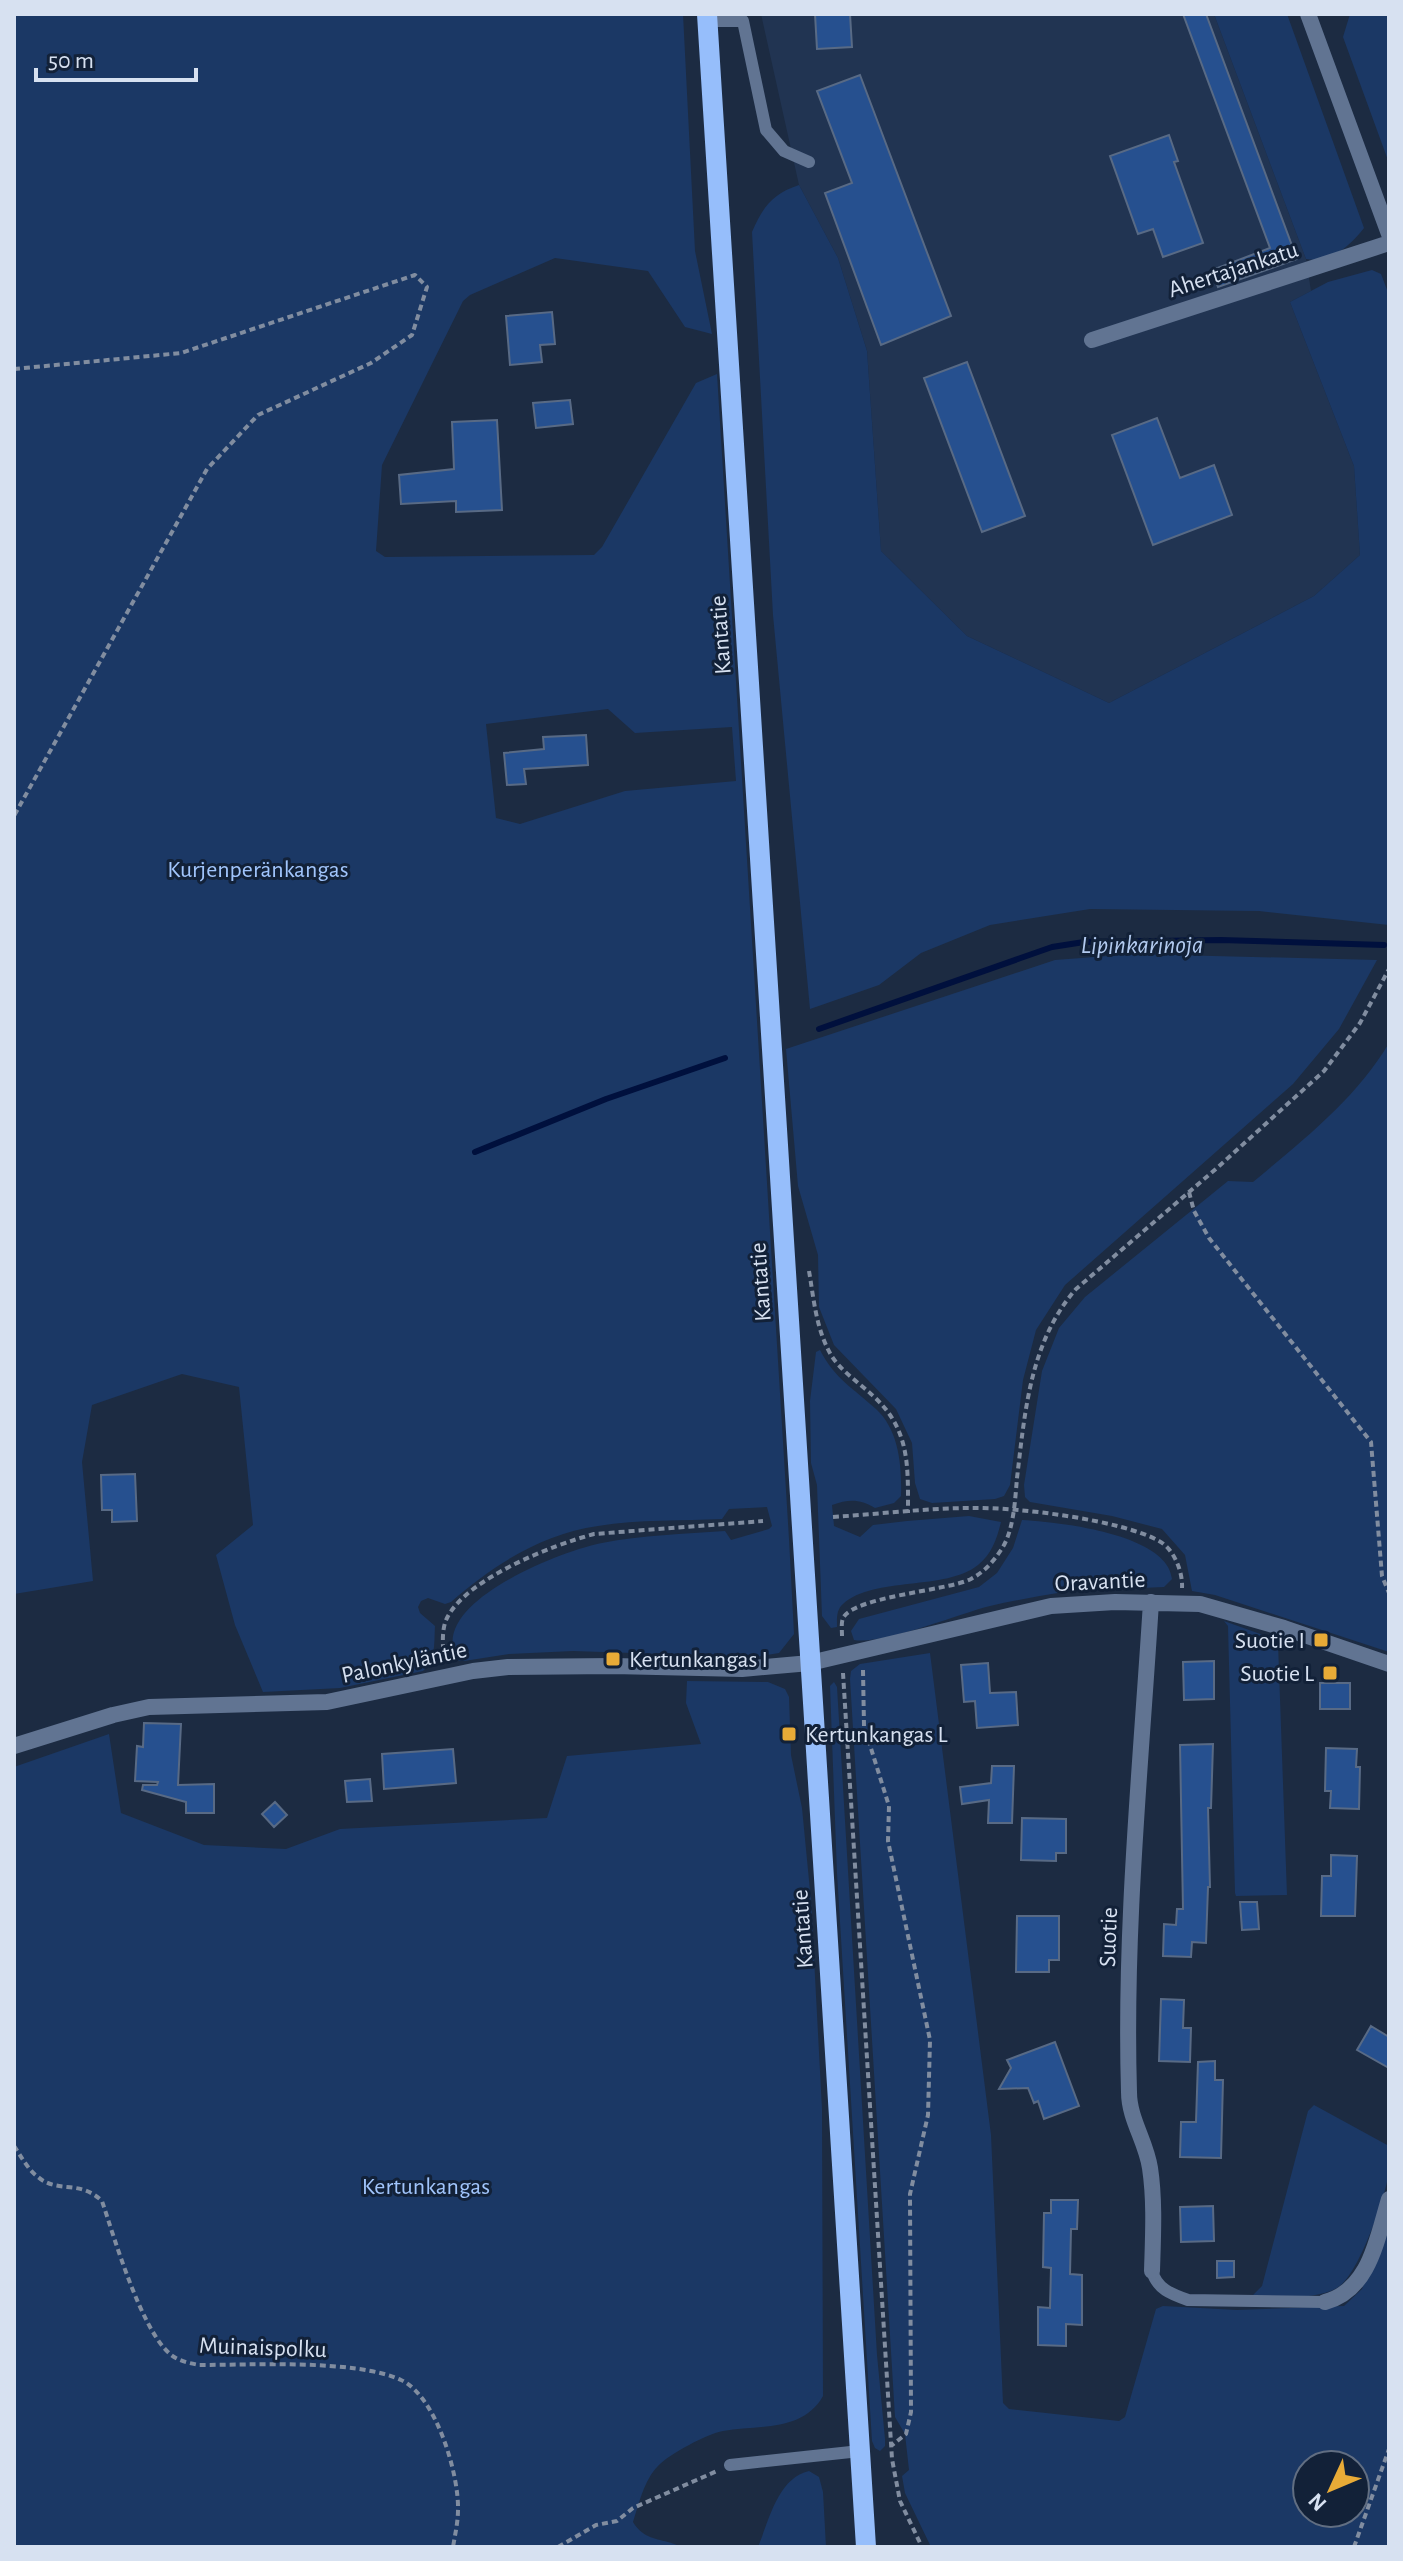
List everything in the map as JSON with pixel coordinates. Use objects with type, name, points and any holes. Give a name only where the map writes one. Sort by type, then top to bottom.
[{"type":"main road","name":"Kantatie","points":[[707,18],[866,2547]]},
{"type":"street","points":[[1308,14],[1389,234]]},
{"type":"street","name":"Ahertajankatu","points":[[1092,340],[1389,243]]},
{"type":"street","name":"Suotie","points":[[1151,1602],[1133,1886],[1128,2052],[1130,2107],[1150,2167],[1152,2271]]},
{"type":"street","name":"Oravantie","points":[[810,1663],[1051,1606],[1181,1602],[1241,1614],[1389,1664]]},
{"type":"street","name":"Palonkyläntie","points":[[14,1746],[149,1707],[327,1702],[446,1676],[508,1667],[742,1669],[810,1663]]},
{"type":"street","points":[[1325,2302],[1339,2298],[1363,2274],[1389,2199]]},
{"type":"lane","points":[[707,18],[743,17],[766,130],[784,151],[809,162]]},
{"type":"lane","points":[[1152,2271],[1158,2285],[1188,2300],[1325,2302]]},
{"type":"lane","points":[[730,2465],[860,2451]]},
{"type":"path","points":[[14,369],[181,353],[415,275],[427,287],[412,335],[371,363],[258,415],[207,469],[14,816]]},
{"type":"path","points":[[922,2547],[900,2501],[891,2446],[842,1621],[849,1611],[887,1598],[968,1580],[987,1568],[1004,1546],[1014,1509],[1032,1375],[1043,1340],[1058,1309],[1076,1289],[1324,1071],[1360,1023],[1389,969]]},
{"type":"path","points":[[1189,1192],[1194,1211],[1209,1238],[1371,1442],[1382,1576],[1389,1593]]},
{"type":"path","points":[[808,1270],[819,1328],[832,1357],[885,1406],[902,1437],[908,1478],[908,1513]]},
{"type":"path","points":[[833,1517],[971,1508],[1014,1509],[1133,1531],[1161,1541],[1174,1556],[1183,1579],[1181,1602]]},
{"type":"path","points":[[446,1676],[443,1648],[445,1621],[452,1610],[470,1592],[520,1561],[570,1540],[594,1534],[763,1521]]},
{"type":"path","points":[[863,1651],[864,1726],[889,1806],[888,1841],[930,2040],[928,2115],[910,2194],[911,2412],[906,2434],[891,2446]]},
{"type":"path","name":"Muinaispolku","points":[[14,2146],[38,2178],[54,2185],[90,2190],[102,2201],[156,2338],[171,2356],[199,2365],[316,2366],[371,2372],[403,2381],[429,2408],[450,2451],[459,2510],[453,2547]]},
{"type":"path","points":[[1354,2547],[1389,2449]]},
{"type":"path","points":[[558,2547],[596,2525],[617,2521],[633,2508],[730,2465]]},
{"type":"shaded area","points":[[761,14],[1214,14],[1306,259],[1311,291],[1290,302],[1354,466],[1360,555],[1314,596],[1109,703],[967,636],[881,551],[867,351],[838,258],[799,185]]},
{"type":"green space","name":"Kurjenperänkangas","points":[[14,14],[683,14],[695,251],[712,334],[685,327],[648,271],[555,258],[470,295],[463,301],[382,465],[376,551],[385,557],[594,555],[602,547],[696,383],[717,374],[794,1634],[779,1653],[754,1657],[573,1651],[509,1654],[459,1661],[453,1640],[460,1620],[477,1601],[530,1569],[602,1543],[648,1536],[725,1531],[731,1540],[772,1526],[767,1507],[729,1509],[722,1519],[629,1522],[577,1530],[519,1553],[451,1602],[445,1604],[428,1598],[421,1601],[418,1607],[420,1613],[435,1626],[432,1656],[423,1671],[340,1688],[263,1692],[235,1625],[216,1555],[253,1525],[239,1387],[182,1374],[92,1405],[82,1462],[93,1581],[14,1594]],"holes":[[[608,709],[635,733],[732,727],[736,781],[625,791],[520,824],[496,818],[486,724]]]},
{"type":"green space","points":[[1214,14],[1287,14],[1364,228],[1346,247],[1331,256],[1306,259]]},
{"type":"green space","points":[[1350,14],[1389,14],[1389,163],[1343,37]]},
{"type":"green space","points":[[799,185],[838,258],[867,351],[881,551],[967,636],[1109,703],[1314,596],[1360,555],[1354,466],[1290,302],[1328,282],[1372,270],[1381,274],[1389,295],[1389,925],[1259,911],[1090,909],[990,925],[921,953],[879,985],[810,1009],[773,615],[752,232],[770,202]]},
{"type":"green space","points":[[1135,954],[1377,960],[1339,1029],[1293,1084],[1065,1285],[1036,1330],[1023,1380],[1010,1485],[1004,1496],[932,1503],[920,1499],[915,1483],[912,1443],[896,1409],[834,1345],[819,1307],[818,1255],[798,1186],[786,1049],[1055,960]]},
{"type":"green space","points":[[1389,1043],[1389,1652],[1215,1595],[1192,1591],[1185,1555],[1162,1529],[1112,1516],[1030,1502],[1025,1497],[1024,1485],[1042,1371],[1059,1328],[1085,1297],[1228,1181],[1253,1182],[1290,1151],[1361,1083]]},
{"type":"green space","points":[[820,1350],[838,1376],[876,1409],[890,1427],[898,1449],[901,1473],[901,1496],[894,1503],[875,1508],[854,1501],[832,1505],[834,1526],[860,1537],[873,1525],[907,1521],[969,1516],[1001,1522],[996,1540],[978,1565],[948,1578],[891,1586],[856,1595],[841,1606],[837,1627],[831,1628],[822,1616],[817,1485],[811,1463],[810,1401],[816,1352]]},
{"type":"green space","points":[[1022,1520],[1085,1528],[1133,1541],[1152,1551],[1166,1564],[1172,1579],[1164,1587],[1141,1588],[1132,1580],[1120,1579],[1105,1585],[990,1606],[883,1638],[854,1640],[851,1631],[859,1619],[979,1587],[997,1573],[1013,1548]]},
{"type":"green space","points":[[1224,1621],[1280,1641],[1287,1895],[1236,1896],[1235,1893],[1228,1626]]},
{"type":"green space","points":[[930,1653],[991,2135],[1003,2403],[1009,2409],[1119,2421],[1125,2417],[1156,2309],[1163,2306],[1237,2310],[1344,2306],[1362,2289],[1389,2215],[1389,2547],[931,2547],[905,2493],[902,2476],[909,2470],[905,2434],[895,2417],[851,1671],[860,1664]]},
{"type":"green space","name":"Kertunkangas","points":[[687,1681],[768,1682],[785,1689],[789,1697],[791,1755],[802,1808],[811,1901],[822,2109],[823,2396],[814,2408],[804,2416],[779,2425],[716,2433],[679,2450],[658,2466],[646,2485],[633,2522],[643,2533],[682,2547],[14,2547],[14,1767],[109,1734],[121,1813],[204,1845],[286,1849],[340,1829],[547,1818],[567,1756],[701,1744],[686,1703]]},
{"type":"green space","points":[[834,1682],[837,1687],[877,2355],[885,2439],[885,2446],[880,2451],[872,2441],[837,1873],[830,1686]]},
{"type":"green space","points":[[1314,2105],[1389,2146],[1389,2173],[1381,2203],[1361,2255],[1337,2288],[1317,2295],[1251,2297],[1262,2286],[1308,2111]]},
{"type":"green space","points":[[809,2471],[819,2477],[823,2492],[826,2547],[758,2547],[782,2491],[798,2475]]},
{"type":"building","points":[[815,14],[850,14],[852,47],[817,49]]},
{"type":"building","points":[[1183,14],[1206,14],[1297,259],[1218,287],[1212,270],[1270,248]]},
{"type":"building","points":[[860,75],[951,316],[881,345],[825,193],[852,183],[817,91]]},
{"type":"building","points":[[1169,135],[1178,161],[1174,162],[1203,243],[1163,257],[1153,229],[1138,234],[1110,156]]},
{"type":"building","points":[[552,312],[555,344],[540,345],[542,362],[510,365],[506,316]]},
{"type":"building","points":[[967,362],[1025,516],[982,532],[924,378]]},
{"type":"building","points":[[570,400],[573,424],[536,428],[533,403]]},
{"type":"building","points":[[1157,418],[1180,478],[1214,465],[1232,515],[1153,545],[1112,435]]},
{"type":"building","points":[[497,420],[502,510],[456,512],[456,501],[401,504],[399,475],[454,469],[452,422]]},
{"type":"building","points":[[586,735],[588,765],[524,769],[526,784],[507,785],[504,753],[544,749],[543,737]]},
{"type":"building","points":[[135,1474],[137,1521],[112,1522],[112,1510],[102,1510],[101,1475]]},
{"type":"building","points":[[1214,1661],[1214,1699],[1184,1700],[1183,1662]]},
{"type":"building","points":[[988,1663],[990,1693],[1016,1692],[1018,1725],[977,1728],[975,1701],[964,1702],[961,1665]]},
{"type":"building","points":[[1320,1683],[1350,1683],[1350,1709],[1320,1709]]},
{"type":"building","points":[[144,1723],[181,1724],[178,1785],[214,1784],[214,1813],[186,1813],[186,1802],[142,1790],[143,1785],[157,1785],[158,1782],[135,1781],[137,1746],[143,1747]]},
{"type":"building","points":[[1213,1744],[1211,1808],[1208,1808],[1210,1887],[1206,1943],[1192,1942],[1191,1957],[1163,1956],[1164,1924],[1176,1925],[1177,1909],[1183,1909],[1180,1745]]},
{"type":"building","points":[[1326,1748],[1357,1749],[1359,1809],[1330,1808],[1331,1791],[1325,1791]]},
{"type":"building","points":[[453,1749],[456,1783],[384,1789],[382,1754]]},
{"type":"building","points":[[992,1766],[1014,1766],[1012,1823],[988,1823],[989,1800],[962,1804],[960,1787],[991,1783]]},
{"type":"building","points":[[370,1779],[372,1801],[347,1802],[345,1781]]},
{"type":"building","points":[[275,1802],[287,1815],[274,1827],[262,1814]]},
{"type":"building","points":[[1022,1818],[1066,1819],[1066,1853],[1056,1853],[1056,1861],[1021,1860]]},
{"type":"building","points":[[1331,1855],[1357,1856],[1355,1916],[1321,1916],[1322,1876],[1331,1876]]},
{"type":"building","points":[[1240,1902],[1257,1902],[1259,1929],[1242,1930]]},
{"type":"building","points":[[1017,1916],[1059,1916],[1059,1960],[1049,1960],[1049,1972],[1016,1972]]},
{"type":"building","points":[[1161,1999],[1184,2000],[1183,2028],[1191,2028],[1190,2062],[1159,2061]]},
{"type":"building","points":[[1371,2026],[1389,2037],[1389,2068],[1357,2050]]},
{"type":"building","points":[[1055,2042],[1079,2106],[1044,2119],[1038,2101],[1034,2103],[1028,2088],[999,2089],[1011,2068],[1007,2060]]},
{"type":"building","points":[[1215,2061],[1215,2080],[1223,2080],[1221,2158],[1180,2157],[1181,2122],[1196,2122],[1198,2062]]},
{"type":"building","points":[[1051,2200],[1078,2200],[1077,2229],[1071,2229],[1070,2274],[1082,2275],[1082,2325],[1066,2324],[1066,2346],[1038,2345],[1038,2307],[1050,2308],[1051,2268],[1043,2267],[1044,2213],[1051,2213]]},
{"type":"building","points":[[1213,2206],[1214,2241],[1181,2242],[1180,2207]]},
{"type":"building","points":[[1217,2261],[1234,2261],[1234,2277],[1217,2278]]},
{"type":"waterway","name":"Lipinkarinoja","points":[[819,1029],[1052,947],[1084,942],[1221,940],[1384,945]]},
{"type":"waterway","points":[[475,1152],[606,1099],[725,1058]]},
{"type":"place","name":"Suotie I","points":[[1321,1640]]},
{"type":"place","name":"Kertunkangas I","points":[[613,1659]]},
{"type":"place","name":"Suotie L","points":[[1330,1673]]},
{"type":"place","name":"Kertunkangas L","points":[[789,1734]]}]
